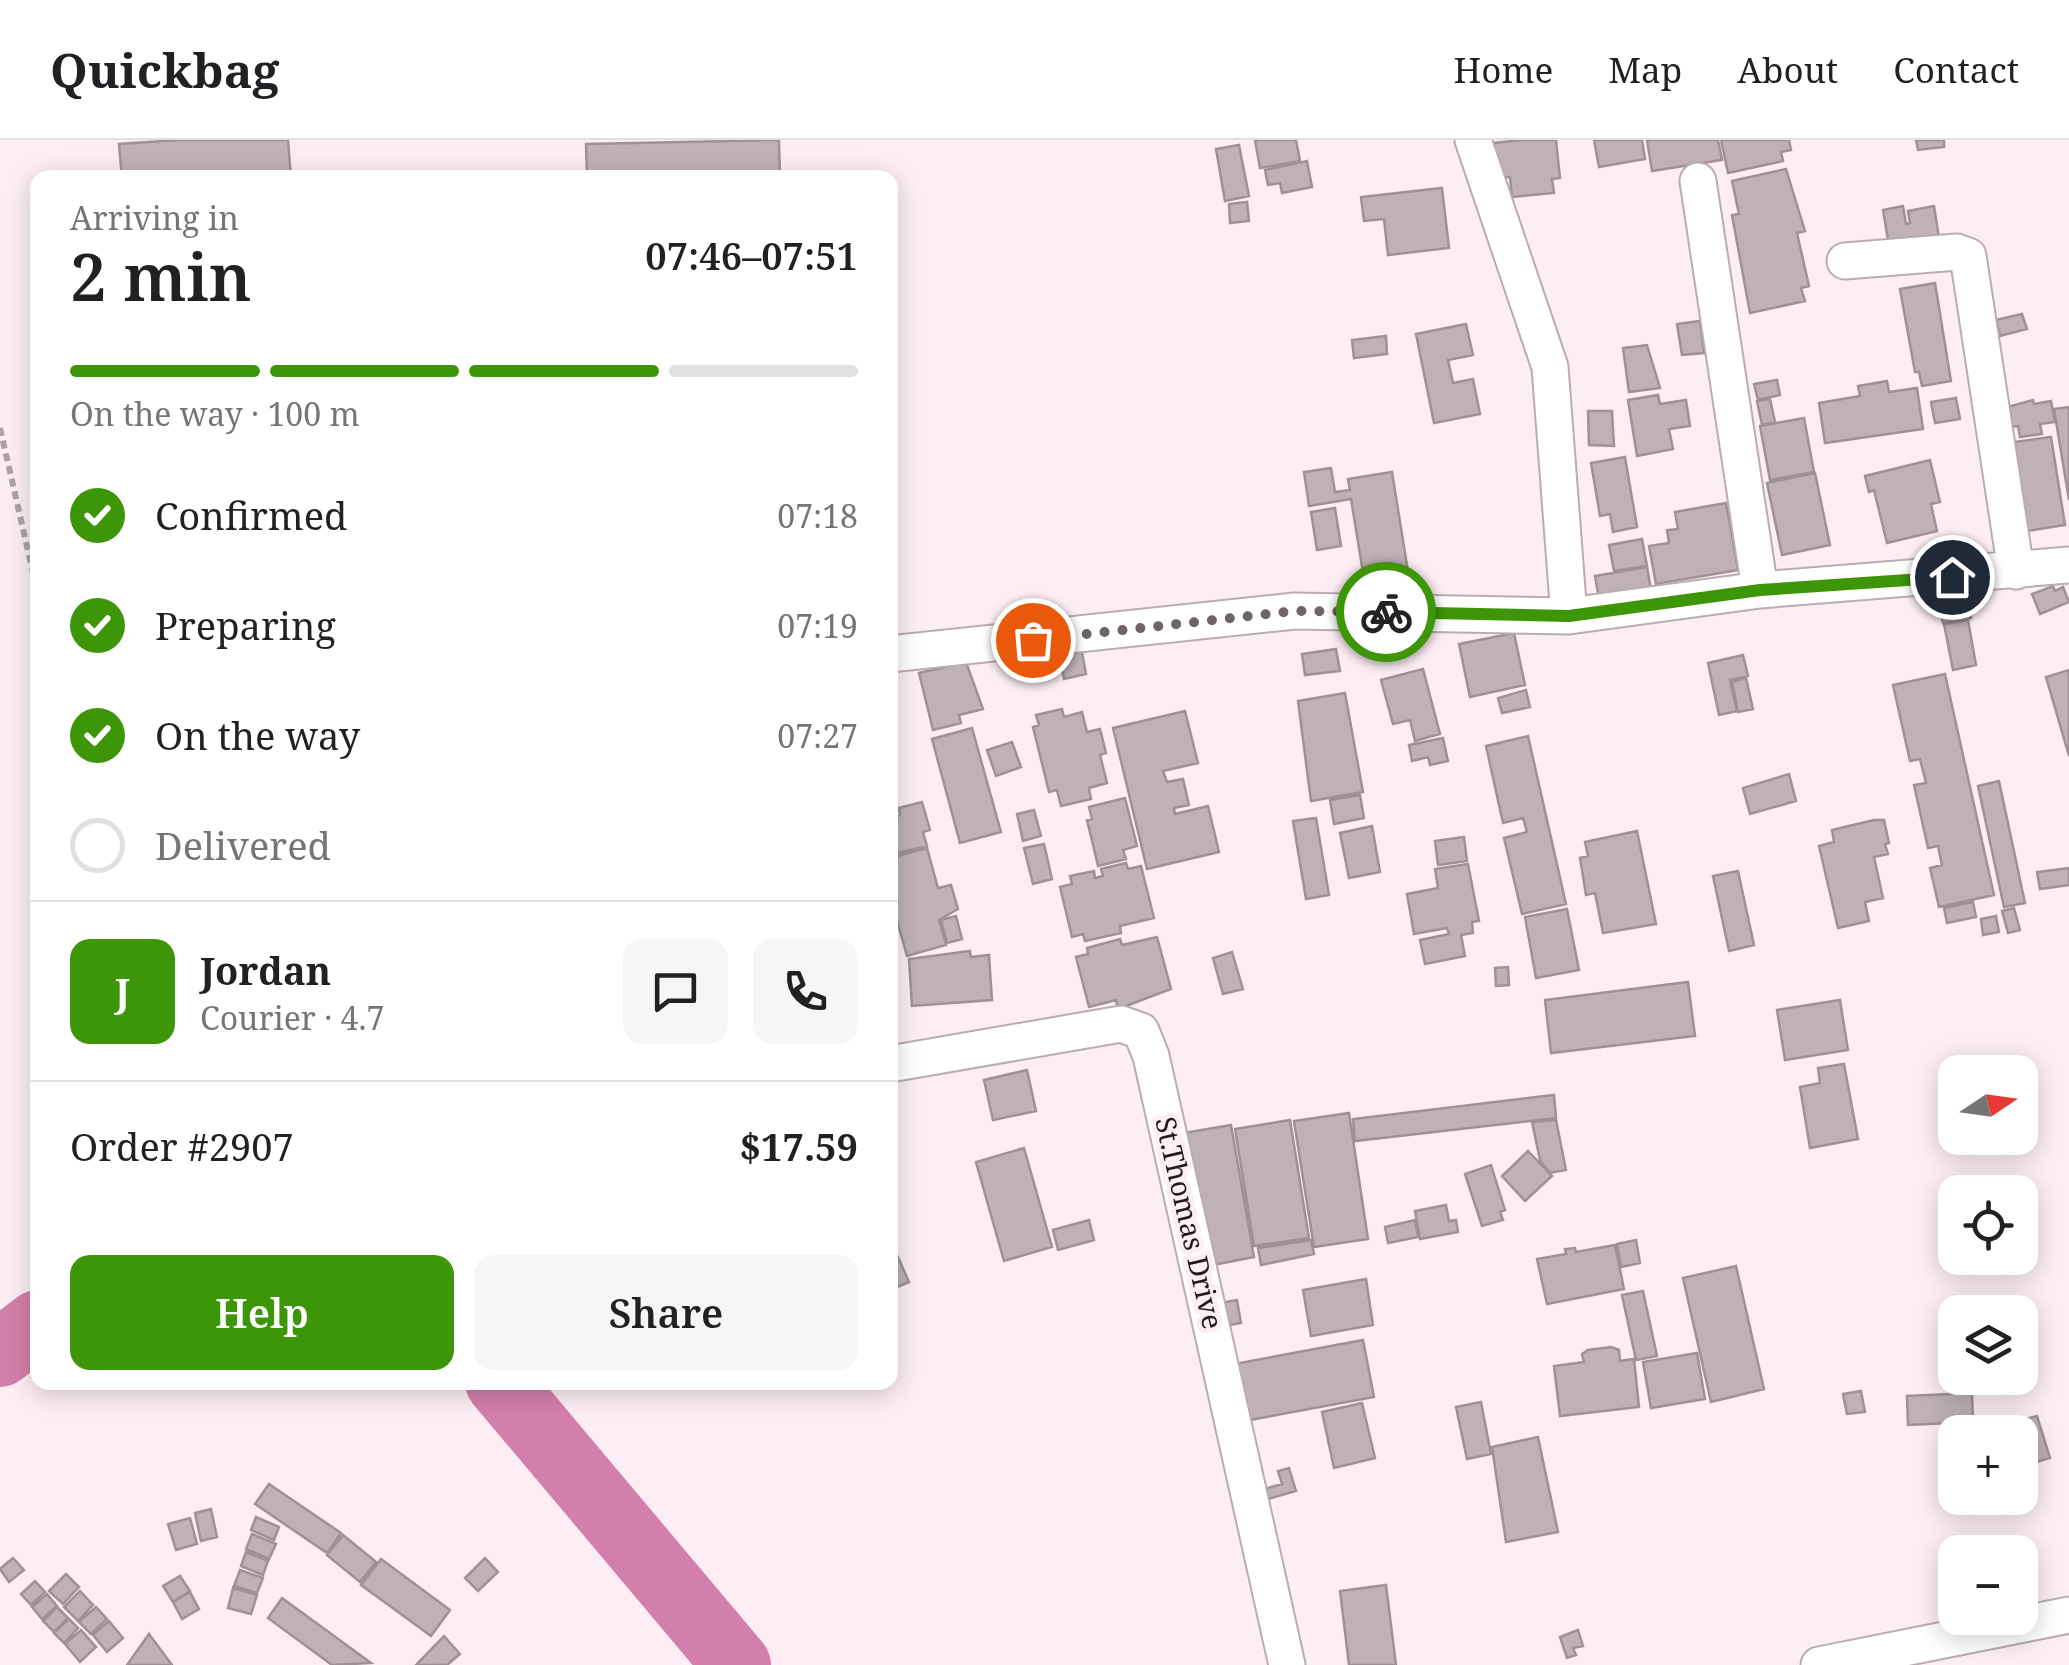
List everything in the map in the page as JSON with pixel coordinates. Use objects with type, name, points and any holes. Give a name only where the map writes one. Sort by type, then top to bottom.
[{"type":"street","points":[[1473,140],[1550,366],[1569,616]]},
{"type":"street","points":[[1698,181],[1760,590]]},
{"type":"street","points":[[1845,260],[1957,252],[1968,256],[2016,570]]},
{"type":"street","points":[[898,653],[1295,611],[1569,616],[1760,590],[2069,565]]},
{"type":"street","name":"St.Thomas Drive","points":[[898,1063],[1121,1024],[1141,1031],[1152,1056],[1288,1665]]},
{"type":"street","points":[[1819,1665],[2069,1615]]},
{"type":"path","points":[[0,428],[30,559]]},
{"type":"building","points":[[288,140],[290,170],[121,170],[119,144]]},
{"type":"building","points":[[779,140],[780,170],[587,170],[586,144]]},
{"type":"building","points":[[1255,140],[1296,140],[1300,161],[1260,168]]},
{"type":"building","points":[[1556,140],[1560,178],[1552,179],[1554,193],[1512,197],[1510,177],[1496,178],[1492,143]]},
{"type":"building","points":[[1594,140],[1642,140],[1645,159],[1599,167]]},
{"type":"building","points":[[1647,140],[1718,140],[1722,160],[1652,171]]},
{"type":"building","points":[[1721,140],[1789,140],[1791,150],[1781,152],[1783,161],[1728,173]]},
{"type":"building","points":[[1916,140],[1944,140],[1944,147],[1918,150]]},
{"type":"building","points":[[1239,145],[1249,196],[1225,201],[1216,149]]},
{"type":"building","points":[[1307,161],[1312,187],[1282,193],[1280,183],[1268,185],[1265,170]]},
{"type":"building","points":[[1786,169],[1805,231],[1797,233],[1809,286],[1801,288],[1805,301],[1750,313],[1732,215],[1739,214],[1732,181]]},
{"type":"building","points":[[1442,188],[1449,248],[1388,255],[1384,219],[1364,221],[1361,197]]},
{"type":"building","points":[[1247,202],[1249,221],[1230,223],[1229,204]]},
{"type":"building","points":[[1903,206],[1906,224],[1910,223],[1908,211],[1934,206],[1940,244],[1890,252],[1883,210]]},
{"type":"building","points":[[1935,283],[1951,381],[1922,386],[1919,372],[1915,372],[1900,289]]},
{"type":"building","points":[[2022,314],[2027,329],[2000,336],[1996,320]]},
{"type":"building","points":[[1700,321],[1704,353],[1682,355],[1677,324]]},
{"type":"building","points":[[1466,324],[1473,355],[1448,360],[1453,383],[1473,379],[1480,414],[1434,423],[1416,334]]},
{"type":"building","points":[[1386,336],[1387,354],[1354,358],[1352,340]]},
{"type":"building","points":[[1647,345],[1660,388],[1629,392],[1623,348]]},
{"type":"building","points":[[1777,380],[1780,395],[1758,400],[1754,384]]},
{"type":"building","points":[[1887,381],[1889,392],[1917,388],[1923,429],[1825,443],[1819,403],[1860,396],[1858,386]]},
{"type":"building","points":[[1658,395],[1660,404],[1686,400],[1690,426],[1669,429],[1673,449],[1637,456],[1628,400]]},
{"type":"building","points":[[1956,398],[1960,419],[1935,423],[1931,402]]},
{"type":"building","points":[[1770,399],[1775,422],[1762,425],[1757,401]]},
{"type":"building","points":[[2033,400],[2034,404],[2051,401],[2055,422],[2040,424],[2042,434],[2020,437],[2018,426],[2000,429],[1997,410]]},
{"type":"building","points":[[2069,407],[2069,500],[2054,409]]},
{"type":"building","points":[[1588,411],[1612,411],[1614,446],[1589,445]]},
{"type":"building","points":[[1804,418],[1814,472],[1770,480],[1760,426]]},
{"type":"building","points":[[2051,437],[2065,525],[2021,532],[2007,443]]},
{"type":"building","points":[[1625,457],[1637,527],[1613,532],[1610,514],[1600,516],[1591,463]]},
{"type":"building","points":[[1930,460],[1940,502],[1931,504],[1937,531],[1887,543],[1874,490],[1869,492],[1865,476]]},
{"type":"building","points":[[1331,468],[1335,492],[1350,490],[1348,479],[1392,472],[1411,590],[1367,597],[1351,499],[1309,506],[1304,472]]},
{"type":"building","points":[[1815,473],[1830,545],[1782,555],[1767,483]]},
{"type":"building","points":[[1726,503],[1738,570],[1656,584],[1649,546],[1669,543],[1667,530],[1678,529],[1675,512]]},
{"type":"building","points":[[1335,508],[1341,546],[1317,550],[1311,512]]},
{"type":"building","points":[[1642,539],[1647,566],[1614,571],[1609,545]]},
{"type":"building","points":[[1647,567],[1651,590],[1599,599],[1595,576]]},
{"type":"building","points":[[1965,582],[1971,618],[1943,623],[1936,588]]},
{"type":"building","points":[[2053,586],[2055,591],[2063,587],[2069,602],[2040,614],[2032,594]]},
{"type":"building","points":[[1968,620],[1976,665],[1953,670],[1944,624]]},
{"type":"building","points":[[1514,633],[1525,685],[1470,697],[1459,644]]},
{"type":"building","points":[[1081,647],[1086,674],[1064,679],[1059,652]]},
{"type":"building","points":[[1336,649],[1340,671],[1305,675],[1302,654]]},
{"type":"building","points":[[1743,655],[1748,676],[1730,680],[1737,711],[1719,715],[1708,663]]},
{"type":"building","points":[[966,662],[983,709],[959,715],[961,723],[933,730],[919,673]]},
{"type":"building","points":[[1423,669],[1440,734],[1415,741],[1410,720],[1393,724],[1381,680]]},
{"type":"building","points":[[2069,670],[2069,756],[2046,677]]},
{"type":"building","points":[[1945,674],[1994,895],[1939,907],[1930,868],[1942,865],[1938,846],[1928,848],[1914,785],[1926,783],[1920,759],[1910,761],[1893,685]]},
{"type":"building","points":[[1746,678],[1753,709],[1738,712],[1732,682]]},
{"type":"building","points":[[1526,690],[1530,707],[1502,713],[1498,698]]},
{"type":"building","points":[[1345,693],[1363,792],[1311,801],[1298,701]]},
{"type":"building","points":[[1062,709],[1064,717],[1082,712],[1087,732],[1100,729],[1106,753],[1100,755],[1107,783],[1089,788],[1091,799],[1061,806],[1057,790],[1049,792],[1033,727],[1039,725],[1036,715]]},
{"type":"building","points":[[1185,711],[1198,763],[1163,771],[1167,782],[1183,779],[1189,805],[1174,808],[1175,814],[1208,806],[1219,852],[1147,869],[1113,728]]},
{"type":"building","points":[[972,728],[1001,832],[960,843],[932,739]]},
{"type":"building","points":[[1528,736],[1566,904],[1522,914],[1504,838],[1527,832],[1523,818],[1503,823],[1486,746]]},
{"type":"building","points":[[1443,738],[1448,761],[1430,765],[1428,757],[1412,761],[1409,745]]},
{"type":"building","points":[[1012,742],[1021,767],[996,776],[987,750]]},
{"type":"building","points":[[1789,774],[1796,801],[1750,814],[1743,788]]},
{"type":"building","points":[[1999,781],[2025,903],[2004,907],[1978,786]]},
{"type":"building","points":[[1360,795],[1364,818],[1334,824],[1330,800]]},
{"type":"building","points":[[1125,798],[1137,846],[1123,850],[1126,859],[1098,866],[1087,820],[1092,819],[1089,807]]},
{"type":"building","points":[[922,802],[930,830],[923,832],[927,846],[898,853],[899,808]]},
{"type":"building","points":[[1034,810],[1041,836],[1023,841],[1017,814]]},
{"type":"building","points":[[1316,818],[1329,895],[1306,899],[1293,821]]},
{"type":"building","points":[[1884,820],[1889,843],[1885,844],[1888,854],[1874,857],[1883,898],[1865,902],[1869,921],[1838,928],[1819,846],[1834,842],[1832,830]]},
{"type":"building","points":[[1372,826],[1380,872],[1349,878],[1340,833]]},
{"type":"building","points":[[1637,831],[1656,924],[1603,933],[1595,893],[1586,895],[1580,858],[1588,856],[1585,842]]},
{"type":"building","points":[[1464,837],[1467,861],[1438,865],[1435,841]]},
{"type":"building","points":[[1044,844],[1052,879],[1033,884],[1024,848]]},
{"type":"building","points":[[927,848],[938,888],[951,885],[958,909],[939,920],[946,945],[907,956],[898,924],[898,856]]},
{"type":"building","points":[[1126,863],[1128,869],[1141,866],[1154,918],[1120,926],[1121,933],[1085,941],[1083,934],[1072,937],[1060,887],[1072,884],[1070,876],[1094,871],[1095,878],[1103,876],[1101,869]]},
{"type":"building","points":[[1468,864],[1479,921],[1472,922],[1473,933],[1461,935],[1465,956],[1425,964],[1420,940],[1449,934],[1447,928],[1414,934],[1407,894],[1438,888],[1435,869]]},
{"type":"building","points":[[2069,868],[2069,885],[2040,889],[2037,872]]},
{"type":"building","points":[[1738,871],[1754,945],[1729,951],[1713,876]]},
{"type":"building","points":[[1973,902],[1976,917],[1947,923],[1944,908]]},
{"type":"building","points":[[2014,908],[2020,930],[2008,933],[2002,911]]},
{"type":"building","points":[[1567,909],[1579,970],[1536,978],[1525,917]]},
{"type":"building","points":[[956,916],[962,939],[947,943],[941,920]]},
{"type":"building","points":[[1996,916],[1999,932],[1983,935],[1981,919]]},
{"type":"building","points":[[1157,937],[1171,989],[1118,1009],[1116,1000],[1089,1007],[1076,957],[1088,954],[1087,948],[1120,939],[1122,945]]},
{"type":"building","points":[[970,951],[971,957],[989,955],[992,1000],[912,1006],[909,959]]},
{"type":"building","points":[[1232,952],[1243,989],[1223,994],[1213,958]]},
{"type":"building","points":[[1508,967],[1509,985],[1496,986],[1495,968]]},
{"type":"building","points":[[1688,982],[1695,1036],[1551,1053],[1545,1000]]},
{"type":"building","points":[[1840,1000],[1848,1050],[1785,1060],[1777,1010]]},
{"type":"building","points":[[1844,1064],[1858,1139],[1810,1148],[1800,1087],[1820,1083],[1818,1068]]},
{"type":"building","points":[[1027,1070],[1036,1111],[993,1120],[984,1080]]},
{"type":"building","points":[[1554,1095],[1556,1118],[1355,1141],[1353,1119]]},
{"type":"building","points":[[1349,1113],[1368,1239],[1314,1247],[1294,1121]]},
{"type":"building","points":[[1290,1120],[1309,1238],[1254,1246],[1235,1129]]},
{"type":"building","points":[[1556,1120],[1566,1170],[1550,1173],[1540,1160],[1532,1122]]},
{"type":"building","points":[[1231,1125],[1254,1257],[1203,1267],[1178,1134]]},
{"type":"building","points":[[1024,1148],[1052,1247],[1004,1261],[976,1162]]},
{"type":"building","points":[[1528,1151],[1552,1176],[1525,1201],[1502,1176]]},
{"type":"building","points":[[1491,1165],[1505,1210],[1500,1212],[1503,1220],[1482,1226],[1465,1174]]},
{"type":"building","points":[[1446,1205],[1449,1221],[1456,1220],[1458,1232],[1420,1239],[1415,1211]]},
{"type":"building","points":[[1089,1220],[1094,1240],[1058,1250],[1053,1230]]},
{"type":"building","points":[[1415,1220],[1418,1237],[1388,1243],[1385,1227]]},
{"type":"building","points":[[1311,1240],[1314,1254],[1261,1265],[1258,1248]]},
{"type":"building","points":[[1636,1240],[1640,1263],[1621,1267],[1617,1244]]},
{"type":"building","points":[[1615,1245],[1624,1289],[1547,1304],[1537,1259],[1566,1254],[1565,1249],[1575,1248],[1576,1252]]},
{"type":"building","points":[[898,1257],[909,1282],[898,1287]]},
{"type":"building","points":[[1736,1266],[1764,1389],[1711,1402],[1683,1278]]},
{"type":"building","points":[[1366,1279],[1373,1325],[1311,1336],[1303,1290]]},
{"type":"building","points":[[1643,1291],[1657,1356],[1636,1360],[1622,1295]]},
{"type":"building","points":[[1237,1300],[1241,1323],[1224,1326],[1220,1303]]},
{"type":"building","points":[[1363,1340],[1374,1397],[1234,1423],[1224,1366]]},
{"type":"building","points":[[1588,1350],[1619,1350],[1620,1361],[1634,1359],[1639,1407],[1560,1416],[1554,1366],[1584,1362],[1582,1354]]},
{"type":"building","points":[[1697,1353],[1705,1399],[1651,1408],[1643,1362]]},
{"type":"building","points":[[1861,1391],[1865,1412],[1847,1414],[1843,1394]]},
{"type":"building","points":[[1972,1395],[1973,1415],[1938,1415],[1938,1424],[1908,1425],[1907,1396]]},
{"type":"building","points":[[1481,1402],[1491,1454],[1467,1459],[1456,1407]]},
{"type":"building","points":[[1362,1403],[1375,1458],[1334,1468],[1322,1412]]},
{"type":"building","points":[[2038,1419],[2050,1458],[2038,1462]]},
{"type":"building","points":[[1538,1437],[1558,1532],[1506,1542],[1492,1447]]},
{"type":"building","points":[[1289,1468],[1296,1491],[1258,1502],[1264,1489],[1282,1484],[1278,1471]]},
{"type":"building","points":[[269,1484],[341,1533],[327,1553],[255,1504]]},
{"type":"building","points":[[211,1509],[217,1537],[201,1541],[195,1513]]},
{"type":"building","points":[[256,1517],[279,1527],[274,1540],[251,1530]]},
{"type":"building","points":[[190,1518],[197,1544],[176,1550],[168,1524]]},
{"type":"building","points":[[252,1534],[276,1544],[269,1559],[246,1549]]},
{"type":"building","points":[[343,1535],[376,1562],[360,1582],[327,1555]]},
{"type":"building","points":[[246,1552],[268,1561],[263,1575],[241,1566]]},
{"type":"building","points":[[13,1558],[24,1570],[9,1582],[0,1569]]},
{"type":"building","points":[[485,1558],[498,1572],[478,1591],[465,1578]]},
{"type":"building","points":[[381,1559],[450,1610],[431,1636],[361,1585]]},
{"type":"building","points":[[240,1570],[263,1578],[257,1593],[234,1586]]},
{"type":"building","points":[[66,1574],[79,1587],[63,1604],[49,1591]]},
{"type":"building","points":[[180,1576],[190,1591],[173,1602],[163,1586]]},
{"type":"building","points":[[35,1581],[45,1592],[31,1605],[21,1594]]},
{"type":"building","points":[[1386,1585],[1396,1665],[1349,1665],[1340,1591]]},
{"type":"building","points":[[233,1588],[257,1595],[251,1614],[228,1608]]},
{"type":"building","points":[[80,1591],[93,1605],[78,1621],[64,1607]]},
{"type":"building","points":[[190,1592],[199,1609],[182,1619],[173,1602]]},
{"type":"building","points":[[47,1594],[57,1606],[42,1619],[32,1607]]},
{"type":"building","points":[[282,1598],[371,1663],[332,1665],[268,1618]]},
{"type":"building","points":[[57,1607],[68,1618],[54,1632],[43,1621]]},
{"type":"building","points":[[96,1607],[107,1619],[91,1634],[79,1622]]},
{"type":"building","points":[[69,1619],[78,1628],[64,1643],[54,1633]]},
{"type":"building","points":[[109,1621],[123,1638],[107,1652],[93,1635]]},
{"type":"building","points":[[81,1630],[96,1647],[80,1662],[65,1644]]},
{"type":"building","points":[[1578,1630],[1583,1646],[1573,1648],[1576,1655],[1567,1658],[1560,1637]]},
{"type":"building","points":[[149,1634],[172,1665],[127,1665]]},
{"type":"building","points":[[444,1636],[460,1654],[447,1665],[416,1665]]},
{"type":"waterway","points":[[0,1353],[30,1330]]},
{"type":"waterway","points":[[506,1390],[737,1665]]},
{"type":"way so far","points":[[1033,640],[1295,611],[1386,612]]},
{"type":"route","points":[[1386,612],[1569,616],[1760,590],[1952,577]]}]
